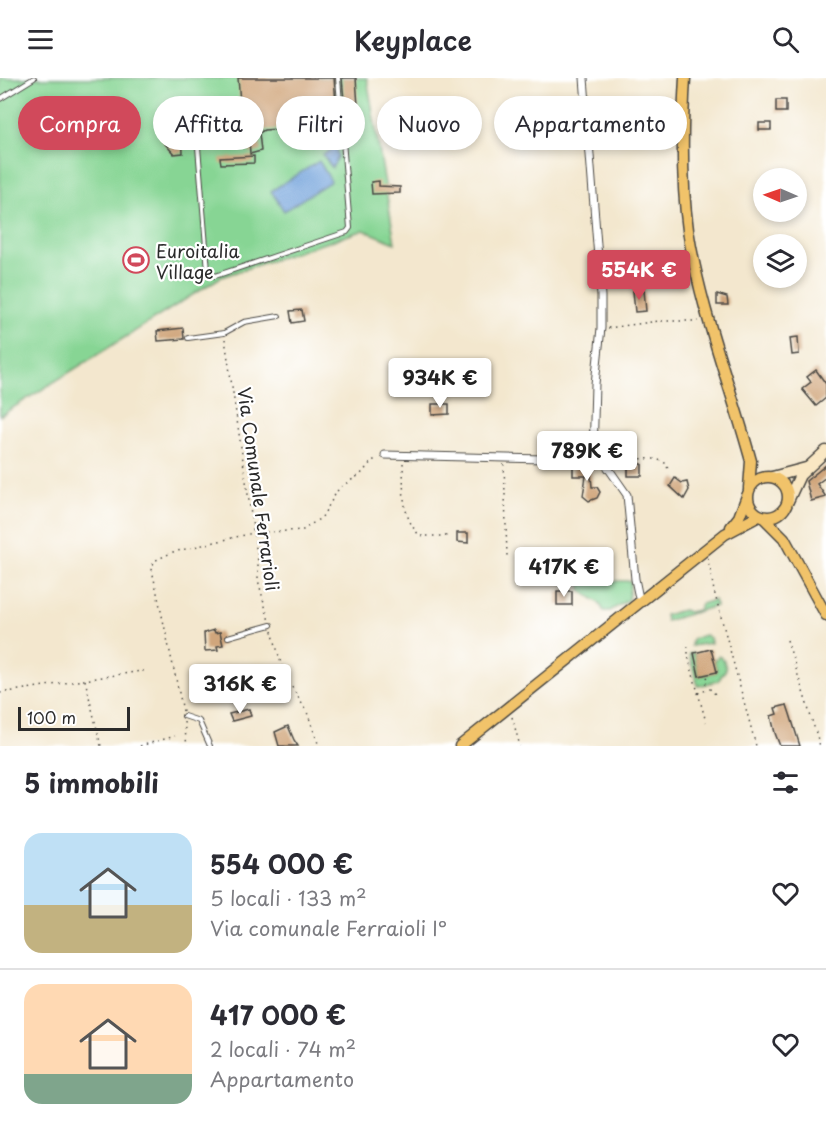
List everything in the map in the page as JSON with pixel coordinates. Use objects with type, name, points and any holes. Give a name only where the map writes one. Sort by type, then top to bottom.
[{"type":"main road","points":[[685,78],[683,151],[688,229],[699,281],[751,461],[758,472],[785,486],[787,503],[784,538]]},
{"type":"main road","points":[[751,461],[750,508],[784,538],[826,615]]},
{"type":"main road","points":[[460,746],[725,534],[739,517],[749,491],[759,479],[770,477]]},
{"type":"main road","points":[[725,534],[761,516],[774,516],[787,503]]},
{"type":"street","points":[[584,78],[601,296],[593,457]]},
{"type":"street","points":[[787,503],[795,483],[806,468],[826,451]]},
{"type":"street","points":[[385,455],[586,460],[593,457],[601,460],[627,495],[634,579],[640,603]]},
{"type":"street","points":[[770,477],[806,468]]},
{"type":"lane","points":[[0,99],[34,78]]},
{"type":"lane","points":[[198,150],[208,271],[215,276],[347,232],[350,228],[338,78]]},
{"type":"lane","points":[[188,338],[224,333],[244,322],[279,316]]},
{"type":"lane","points":[[228,637],[271,625]]},
{"type":"lane","points":[[184,716],[199,721],[210,746]]},
{"type":"path","points":[[601,328],[629,327],[659,321],[701,321]]},
{"type":"path","name":"Via Comunale Ferrarioli","points":[[224,333],[254,533],[258,580],[284,674],[307,712],[319,746]]},
{"type":"path","points":[[187,746],[184,716],[153,561],[173,552],[254,533],[303,530],[322,517],[339,488],[361,474],[372,460],[385,455]]},
{"type":"path","points":[[402,456],[403,500],[408,519],[420,536],[447,536]]},
{"type":"path","points":[[504,457],[507,556]]},
{"type":"path","points":[[601,460],[657,459],[667,464],[668,472]]},
{"type":"path","points":[[705,550],[756,746]]},
{"type":"path","points":[[787,640],[820,746]]},
{"type":"path","points":[[688,646],[687,656],[706,722]]},
{"type":"path","points":[[0,693],[148,670]]},
{"type":"path","points":[[706,684],[708,674]]},
{"type":"path","points":[[85,679],[101,746]]},
{"type":"path","points":[[698,693],[710,689],[716,695]]},
{"type":"path","points":[[510,707],[520,746]]},
{"type":"path","points":[[140,746],[175,736]]},
{"type":"green space","name":"Euroitalia Village","points":[[0,78],[367,78],[377,150],[379,150],[395,243],[364,230],[221,277],[0,416]]},
{"type":"green space","points":[[581,581],[631,581],[628,600],[610,611],[604,611],[599,603],[581,590]]},
{"type":"green space","points":[[714,600],[716,606],[666,621],[665,615],[683,610],[689,612],[698,610],[701,604]]},
{"type":"green space","points":[[705,635],[710,638],[711,643],[691,646],[692,639]]},
{"type":"green space","points":[[694,653],[699,676],[717,672],[714,660],[719,656],[724,661],[726,669],[718,681],[698,686],[689,654]]},
{"type":"water","points":[[331,150],[337,150],[338,157],[332,168],[323,155]]},
{"type":"water","points":[[319,161],[331,181],[284,211],[271,191]]},
{"type":"building","points":[[238,78],[334,78],[335,96],[276,96],[276,129],[264,130],[264,96],[240,96]]},
{"type":"building","points":[[342,78],[356,78],[357,96],[344,96]]},
{"type":"building","points":[[776,100],[786,100],[786,112],[776,112]]},
{"type":"building","points":[[759,123],[771,123],[771,130],[759,130]]},
{"type":"building","points":[[170,150],[183,150],[183,153],[174,154]]},
{"type":"building","points":[[250,150],[261,150],[261,151],[250,154]]},
{"type":"building","points":[[254,156],[254,163],[221,164],[220,158]]},
{"type":"building","points":[[379,181],[379,186],[400,187],[400,193],[372,194],[371,182]]},
{"type":"building","points":[[644,290],[646,311],[635,312],[633,291]]},
{"type":"building","points":[[717,294],[727,297],[728,305],[717,305]]},
{"type":"building","points":[[302,310],[304,321],[292,323],[290,311]]},
{"type":"building","points":[[183,328],[184,339],[158,341],[157,331]]},
{"type":"building","points":[[798,337],[799,354],[792,355],[790,338]]},
{"type":"building","points":[[816,370],[826,384],[826,398],[816,406],[802,389],[811,382],[807,377]]},
{"type":"building","points":[[432,404],[449,404],[449,414],[432,415]]},
{"type":"building","points":[[571,437],[586,437],[585,452],[570,452]]},
{"type":"building","points":[[628,464],[642,464],[642,476],[628,476]]},
{"type":"building","points":[[573,465],[590,465],[592,487],[597,487],[600,492],[597,498],[589,501],[583,496],[586,476],[573,476]]},
{"type":"building","points":[[826,465],[826,477],[817,484],[826,497],[811,501],[806,481]]},
{"type":"building","points":[[675,478],[682,483],[687,482],[689,490],[684,499],[670,486]]},
{"type":"building","points":[[457,533],[468,533],[468,543],[457,542]]},
{"type":"building","points":[[586,561],[600,562],[601,576],[581,575],[581,581],[573,581],[573,575],[565,575],[565,570],[586,569]]},
{"type":"building","points":[[557,591],[572,591],[572,605],[557,605]]},
{"type":"building","points":[[214,630],[215,633],[220,632],[223,645],[217,646],[218,650],[205,651],[204,633]]},
{"type":"building","points":[[711,649],[717,672],[699,676],[694,653]]},
{"type":"building","points":[[787,705],[800,746],[780,746],[775,733],[771,716],[777,714],[775,708]]},
{"type":"building","points":[[249,709],[251,716],[232,721],[229,714]]},
{"type":"building","points":[[288,726],[298,746],[279,746],[275,732]]},
{"type":"place","name":"Euroitalia Village","points":[[136,260]]}]
